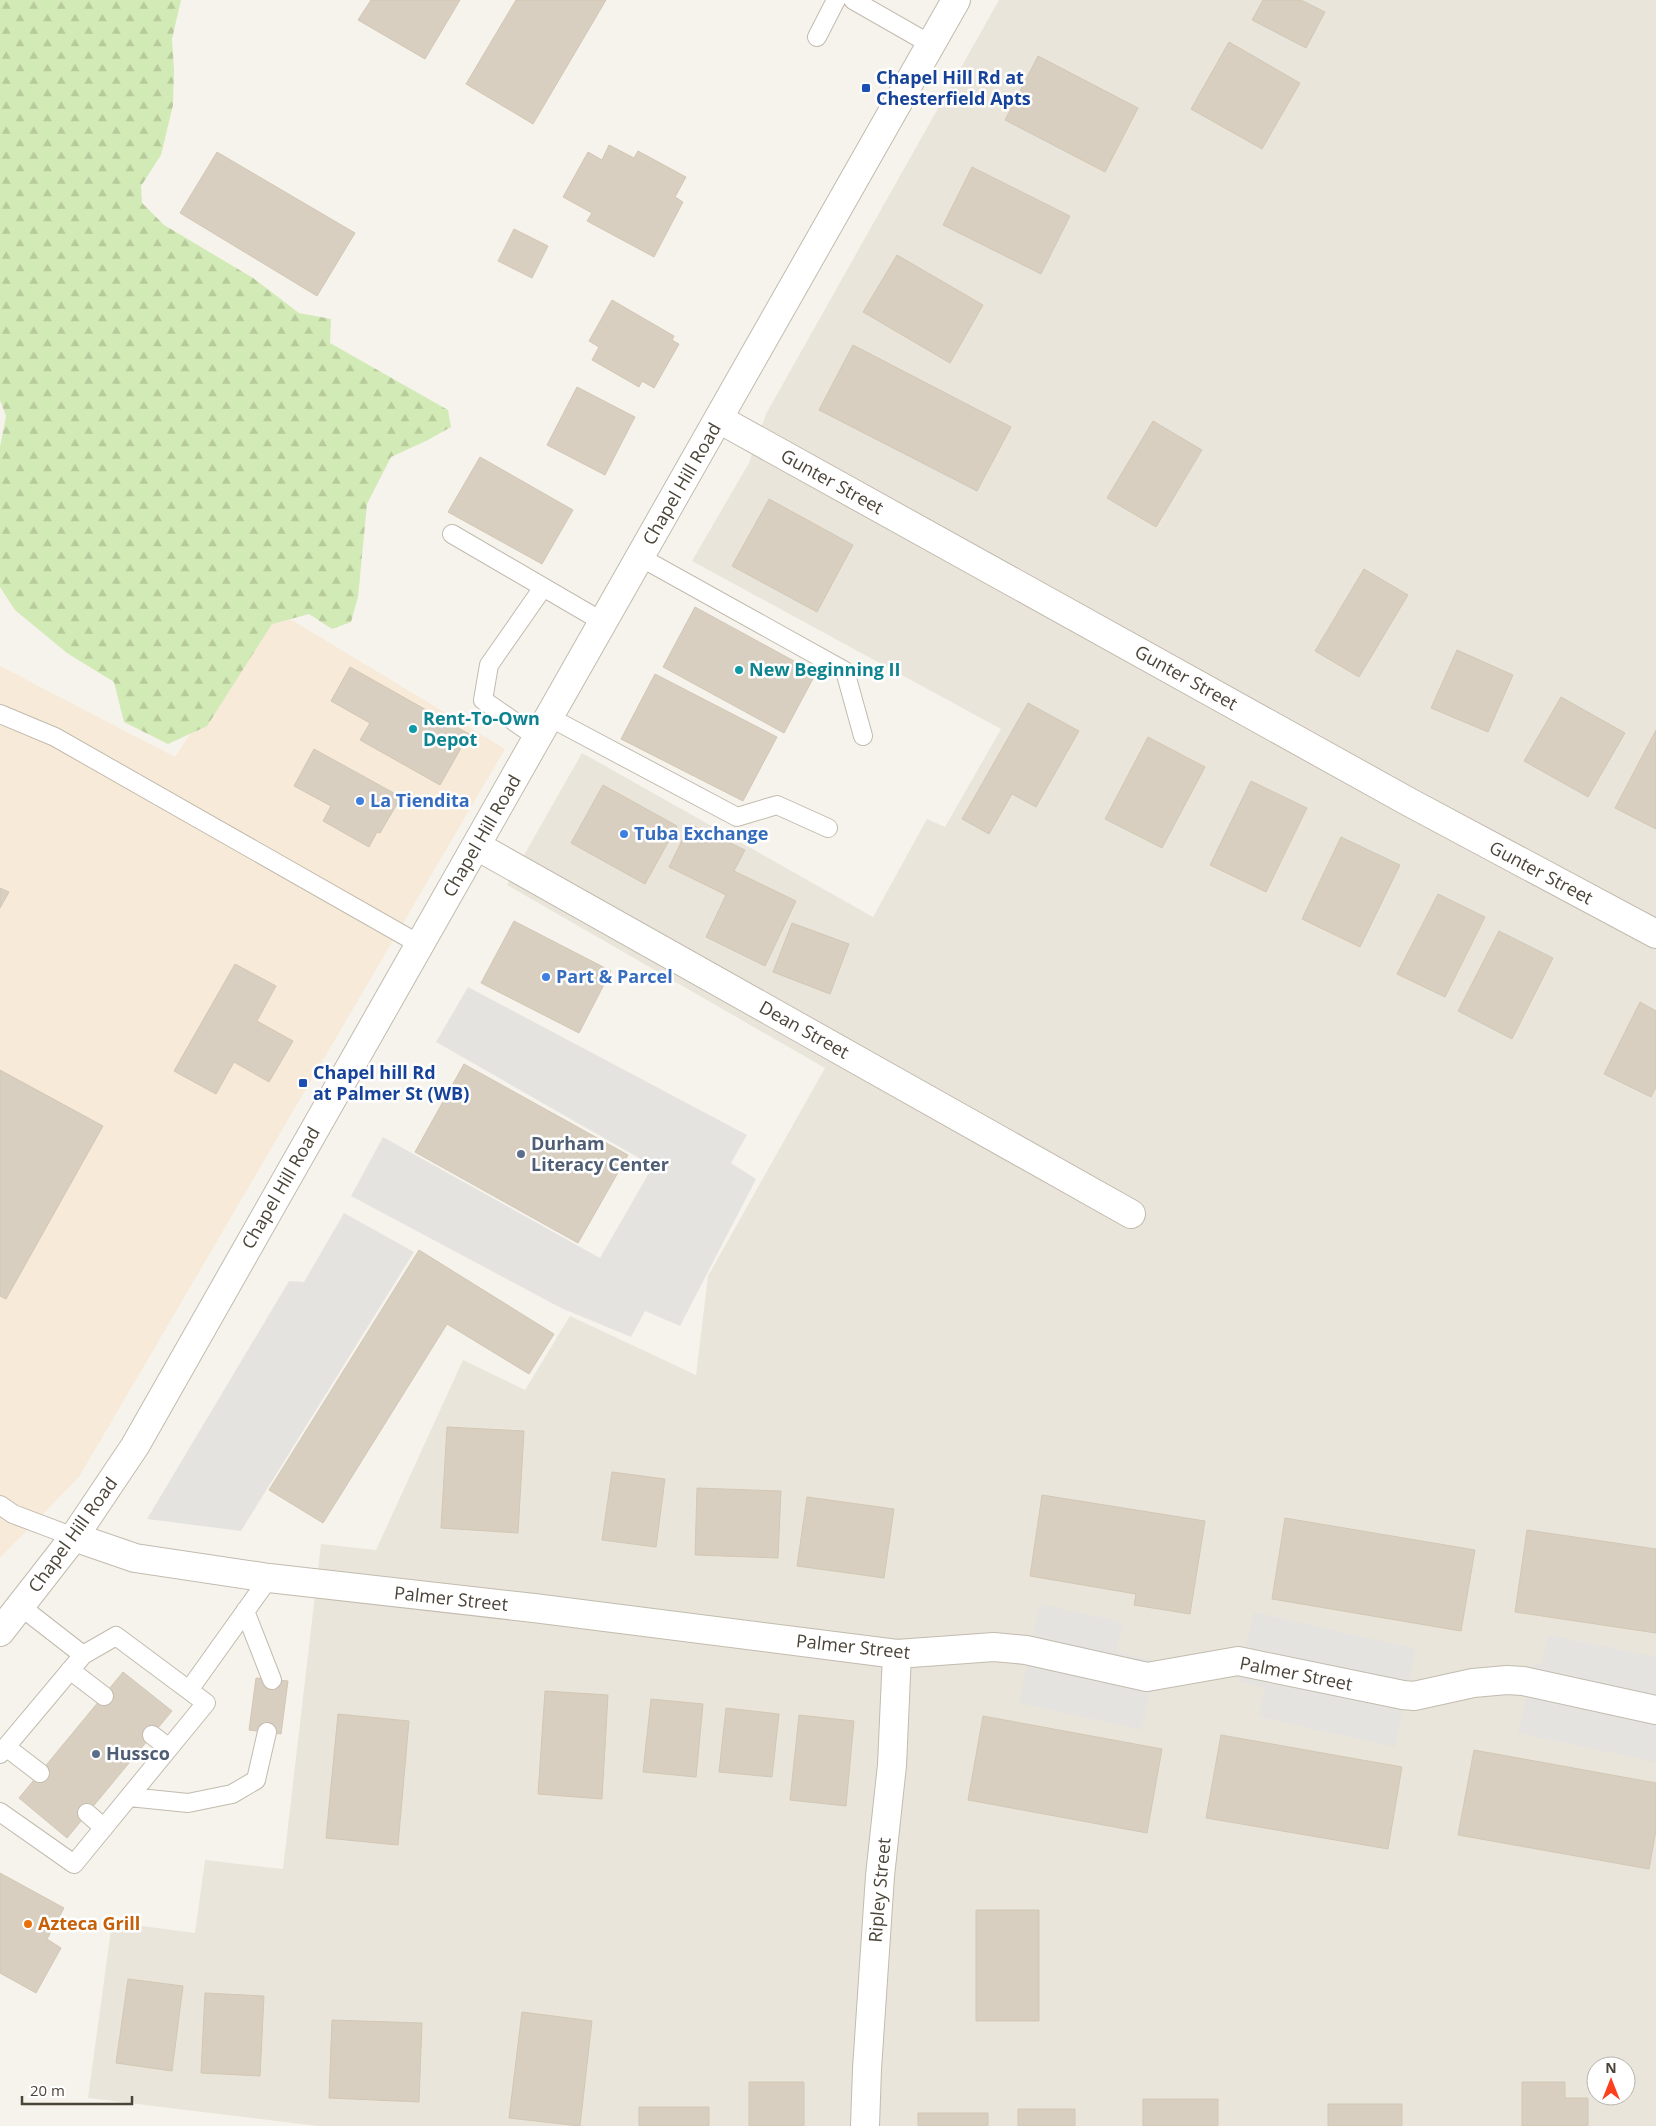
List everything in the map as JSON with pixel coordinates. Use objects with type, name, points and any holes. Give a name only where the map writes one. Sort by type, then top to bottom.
[{"type":"street","name":"Chapel Hill Road","points":[[0,1632],[74,1537],[135,1446],[956,0]]},
{"type":"street","name":"Gunter Street","points":[[718,419],[1409,802],[1656,934]]},
{"type":"street","name":"Dean Street","points":[[476,846],[1131,1214]]},
{"type":"street","name":"Palmer Street","points":[[74,1537],[135,1558],[269,1578],[534,1608],[897,1654],[994,1647],[1026,1650],[1146,1677],[1238,1661],[1404,1696],[1414,1696],[1473,1683],[1507,1680],[1524,1681],[1656,1710]]},
{"type":"street","name":"Ripley Street","points":[[865,2126],[880,1885],[892,1765],[897,1654]]},
{"type":"lane","points":[[817,38],[836,0]]},
{"type":"lane","points":[[853,0],[930,44]]},
{"type":"lane","points":[[452,534],[603,622]]},
{"type":"lane","points":[[640,557],[845,671],[863,736]]},
{"type":"lane","points":[[542,588],[489,665],[483,700],[737,817],[777,804],[828,828]]},
{"type":"lane","points":[[0,714],[55,737],[420,944]]},
{"type":"lane","points":[[0,1505],[13,1514],[74,1537]]},
{"type":"lane","points":[[189,1690],[269,1578]]},
{"type":"lane","points":[[20,1606],[83,1655]]},
{"type":"lane","points":[[245,1611],[272,1680]]},
{"type":"lane","points":[[0,1812],[74,1864],[206,1703],[116,1636],[83,1655],[3,1751],[40,1773]]},
{"type":"lane","points":[[70,1670],[104,1696]]},
{"type":"lane","points":[[129,1797],[188,1804],[232,1794],[256,1780],[267,1732]]},
{"type":"lane","points":[[152,1735],[168,1748]]},
{"type":"lane","points":[[87,1813],[104,1828]]},
{"type":"shaded area","points":[[999,0],[1656,0],[1656,2126],[318,2126],[88,2098],[112,1922],[195,1933],[205,1860],[283,1869],[321,1544],[376,1550],[463,1360],[525,1390],[570,1316],[696,1375],[708,1276],[825,1068],[507,885],[582,753],[873,917],[927,819],[945,827],[1001,729],[692,561],[749,463],[766,414]]},
{"type":"shaded area","points":[[272,608],[505,749],[79,1477],[0,1558],[0,666],[175,757]]},
{"type":"shaded area","points":[[468,987],[747,1135],[731,1163],[756,1179],[680,1326],[645,1311],[631,1337],[561,1308],[351,1196],[383,1137],[600,1258],[653,1166],[436,1042]]},
{"type":"shaded area","points":[[344,1213],[414,1252],[241,1531],[147,1519],[289,1281],[304,1282]]},
{"type":"shaded area","points":[[1040,1604],[1123,1622],[1116,1652],[1156,1661],[1142,1730],[1019,1703]]},
{"type":"shaded area","points":[[1254,1612],[1416,1649],[1395,1747],[1259,1717],[1265,1688],[1238,1681]]},
{"type":"shaded area","points":[[1548,1635],[1656,1657],[1656,1762],[1518,1733],[1533,1663],[1542,1665]]},
{"type":"green space","points":[[0,0],[181,0],[172,39],[174,70],[173,105],[161,155],[141,186],[142,203],[164,225],[253,278],[299,313],[331,319],[330,343],[448,410],[451,427],[391,457],[367,504],[358,597],[351,622],[332,629],[309,614],[272,624],[207,726],[168,744],[124,722],[114,682],[67,653],[15,610],[0,587],[0,447],[6,416],[0,400]]},
{"type":"building","points":[[371,0],[460,0],[425,59],[358,20]]},
{"type":"building","points":[[516,0],[606,0],[533,124],[466,84]]},
{"type":"building","points":[[1263,0],[1301,0],[1325,12],[1306,48],[1252,20]]},
{"type":"building","points":[[1229,42],[1300,83],[1262,149],[1191,109]]},
{"type":"building","points":[[1038,56],[1138,108],[1105,172],[1005,120]]},
{"type":"building","points":[[609,145],[634,158],[638,151],[686,177],[675,197],[683,202],[654,257],[587,221],[592,213],[563,197],[588,152],[602,160]]},
{"type":"building","points":[[217,152],[355,233],[317,296],[180,213]]},
{"type":"building","points":[[972,167],[1070,216],[1041,274],[943,225]]},
{"type":"building","points":[[514,229],[548,246],[532,278],[498,261]]},
{"type":"building","points":[[897,255],[983,305],[950,363],[863,312]]},
{"type":"building","points":[[612,300],[674,336],[672,340],[679,344],[654,388],[642,381],[639,387],[592,360],[599,347],[589,341]]},
{"type":"building","points":[[853,345],[1011,427],[977,491],[819,410]]},
{"type":"building","points":[[577,387],[635,417],[605,475],[547,445]]},
{"type":"building","points":[[1153,421],[1202,450],[1156,527],[1107,498]]},
{"type":"building","points":[[480,457],[573,510],[542,564],[448,512]]},
{"type":"building","points":[[769,499],[853,545],[817,612],[732,566]]},
{"type":"building","points":[[1364,569],[1408,595],[1359,677],[1315,651]]},
{"type":"building","name":"New Beginning II","points":[[695,607],[816,673],[784,733],[663,667]]},
{"type":"building","points":[[1457,650],[1513,675],[1488,732],[1431,708]]},
{"type":"building","name":"Rent-To-Own Depot","points":[[350,667],[469,734],[440,785],[360,740],[370,723],[331,701]]},
{"type":"building","points":[[655,674],[777,737],[743,801],[621,739]]},
{"type":"building","points":[[1561,697],[1625,733],[1588,797],[1524,761]]},
{"type":"building","points":[[1028,703],[1079,731],[1036,807],[1012,794],[989,834],[962,819]]},
{"type":"building","points":[[1656,730],[1656,829],[1615,808]]},
{"type":"building","points":[[1148,737],[1205,767],[1162,848],[1105,819]]},
{"type":"building","name":"La Tiendita","points":[[314,749],[401,797],[380,833],[377,832],[369,847],[323,821],[331,806],[294,786]]},
{"type":"building","points":[[1251,781],[1307,808],[1266,892],[1210,865]]},
{"type":"building","name":"Tuba Exchange","points":[[603,785],[677,826],[645,884],[571,843]]},
{"type":"building","points":[[690,824],[745,850],[734,871],[796,901],[765,966],[706,937],[726,895],[669,867]]},
{"type":"building","points":[[1341,837],[1400,865],[1360,947],[1302,919]]},
{"type":"building","points":[[0,888],[9,892],[0,908]]},
{"type":"building","points":[[1438,894],[1485,917],[1445,997],[1397,974]]},
{"type":"building","name":"Part & Parcel","points":[[514,921],[611,971],[579,1033],[481,983]]},
{"type":"building","points":[[792,923],[849,944],[830,994],[773,972]]},
{"type":"building","points":[[1499,931],[1553,958],[1512,1039],[1458,1011]]},
{"type":"building","points":[[235,964],[276,986],[257,1021],[293,1041],[269,1082],[234,1062],[216,1094],[174,1071]]},
{"type":"building","points":[[1640,1002],[1656,1011],[1656,1087],[1651,1097],[1604,1074]]},
{"type":"building","name":"Durham Literacy Center","points":[[464,1064],[628,1155],[578,1243],[415,1152]]},
{"type":"building","points":[[0,1070],[103,1126],[6,1299],[0,1296]]},
{"type":"building","points":[[419,1250],[554,1334],[529,1374],[447,1324],[323,1523],[269,1490]]},
{"type":"building","points":[[447,1427],[524,1431],[518,1533],[441,1528]]},
{"type":"building","points":[[612,1472],[665,1479],[656,1547],[602,1540]]},
{"type":"building","points":[[697,1488],[781,1491],[778,1558],[695,1555]]},
{"type":"building","points":[[1042,1495],[1205,1521],[1190,1614],[1134,1605],[1136,1594],[1030,1576]]},
{"type":"building","points":[[807,1497],[894,1509],[884,1578],[797,1566]]},
{"type":"building","points":[[1285,1518],[1475,1550],[1461,1631],[1272,1599]]},
{"type":"building","points":[[1527,1530],[1656,1549],[1656,1633],[1515,1612]]},
{"type":"building","name":"Hussco","points":[[123,1672],[172,1711],[67,1838],[19,1798]]},
{"type":"building","points":[[256,1678],[288,1681],[281,1734],[249,1730]]},
{"type":"building","points":[[545,1691],[608,1695],[602,1799],[538,1794]]},
{"type":"building","points":[[651,1699],[703,1704],[696,1777],[643,1772]]},
{"type":"building","points":[[726,1708],[779,1714],[772,1777],[719,1772]]},
{"type":"building","points":[[338,1714],[409,1721],[398,1845],[326,1838]]},
{"type":"building","points":[[799,1715],[854,1721],[846,1806],[790,1800]]},
{"type":"building","points":[[983,1716],[1162,1749],[1147,1833],[968,1800]]},
{"type":"building","points":[[1221,1735],[1402,1767],[1388,1849],[1206,1818]]},
{"type":"building","points":[[1474,1750],[1656,1783],[1656,1830],[1649,1869],[1458,1835]]},
{"type":"building","name":"Azteca Grill","points":[[0,1873],[64,1908],[47,1939],[61,1948],[36,1993],[0,1973]]},
{"type":"building","points":[[976,1910],[1039,1910],[1039,2021],[976,2021]]},
{"type":"building","points":[[128,1979],[183,1986],[172,2071],[116,2063]]},
{"type":"building","points":[[205,1993],[264,1996],[260,2076],[201,2073]]},
{"type":"building","points":[[522,2012],[592,2021],[580,2126],[509,2118]]},
{"type":"building","points":[[332,2020],[422,2023],[419,2102],[329,2098]]},
{"type":"building","points":[[749,2082],[804,2082],[804,2126],[749,2126]]},
{"type":"building","points":[[1522,2082],[1565,2082],[1565,2098],[1586,2098],[1588,2126],[1522,2126]]},
{"type":"building","points":[[1143,2099],[1218,2099],[1218,2126],[1143,2126]]},
{"type":"building","points":[[1328,2104],[1402,2104],[1402,2126],[1328,2126]]},
{"type":"building","points":[[639,2107],[709,2107],[709,2126],[639,2126]]},
{"type":"building","points":[[1018,2109],[1075,2109],[1075,2126],[1018,2126]]},
{"type":"building","points":[[918,2113],[988,2113],[988,2126],[918,2126]]},
{"type":"place","name":"Chapel Hill Rd at Chesterfield Apts","points":[[866,88]]},
{"type":"place","name":"New Beginning II","points":[[739,670]]},
{"type":"place","name":"Rent-To-Own Depot","points":[[413,729]]},
{"type":"place","name":"La Tiendita","points":[[360,801]]},
{"type":"place","name":"Tuba Exchange","points":[[624,834]]},
{"type":"place","name":"Part & Parcel","points":[[546,977]]},
{"type":"place","name":"Chapel hill Rd at Palmer St (WB)","points":[[303,1083]]},
{"type":"place","name":"Durham Literacy Center","points":[[521,1154]]},
{"type":"place","name":"Hussco","points":[[96,1754]]},
{"type":"place","name":"Azteca Grill","points":[[28,1924]]}]
